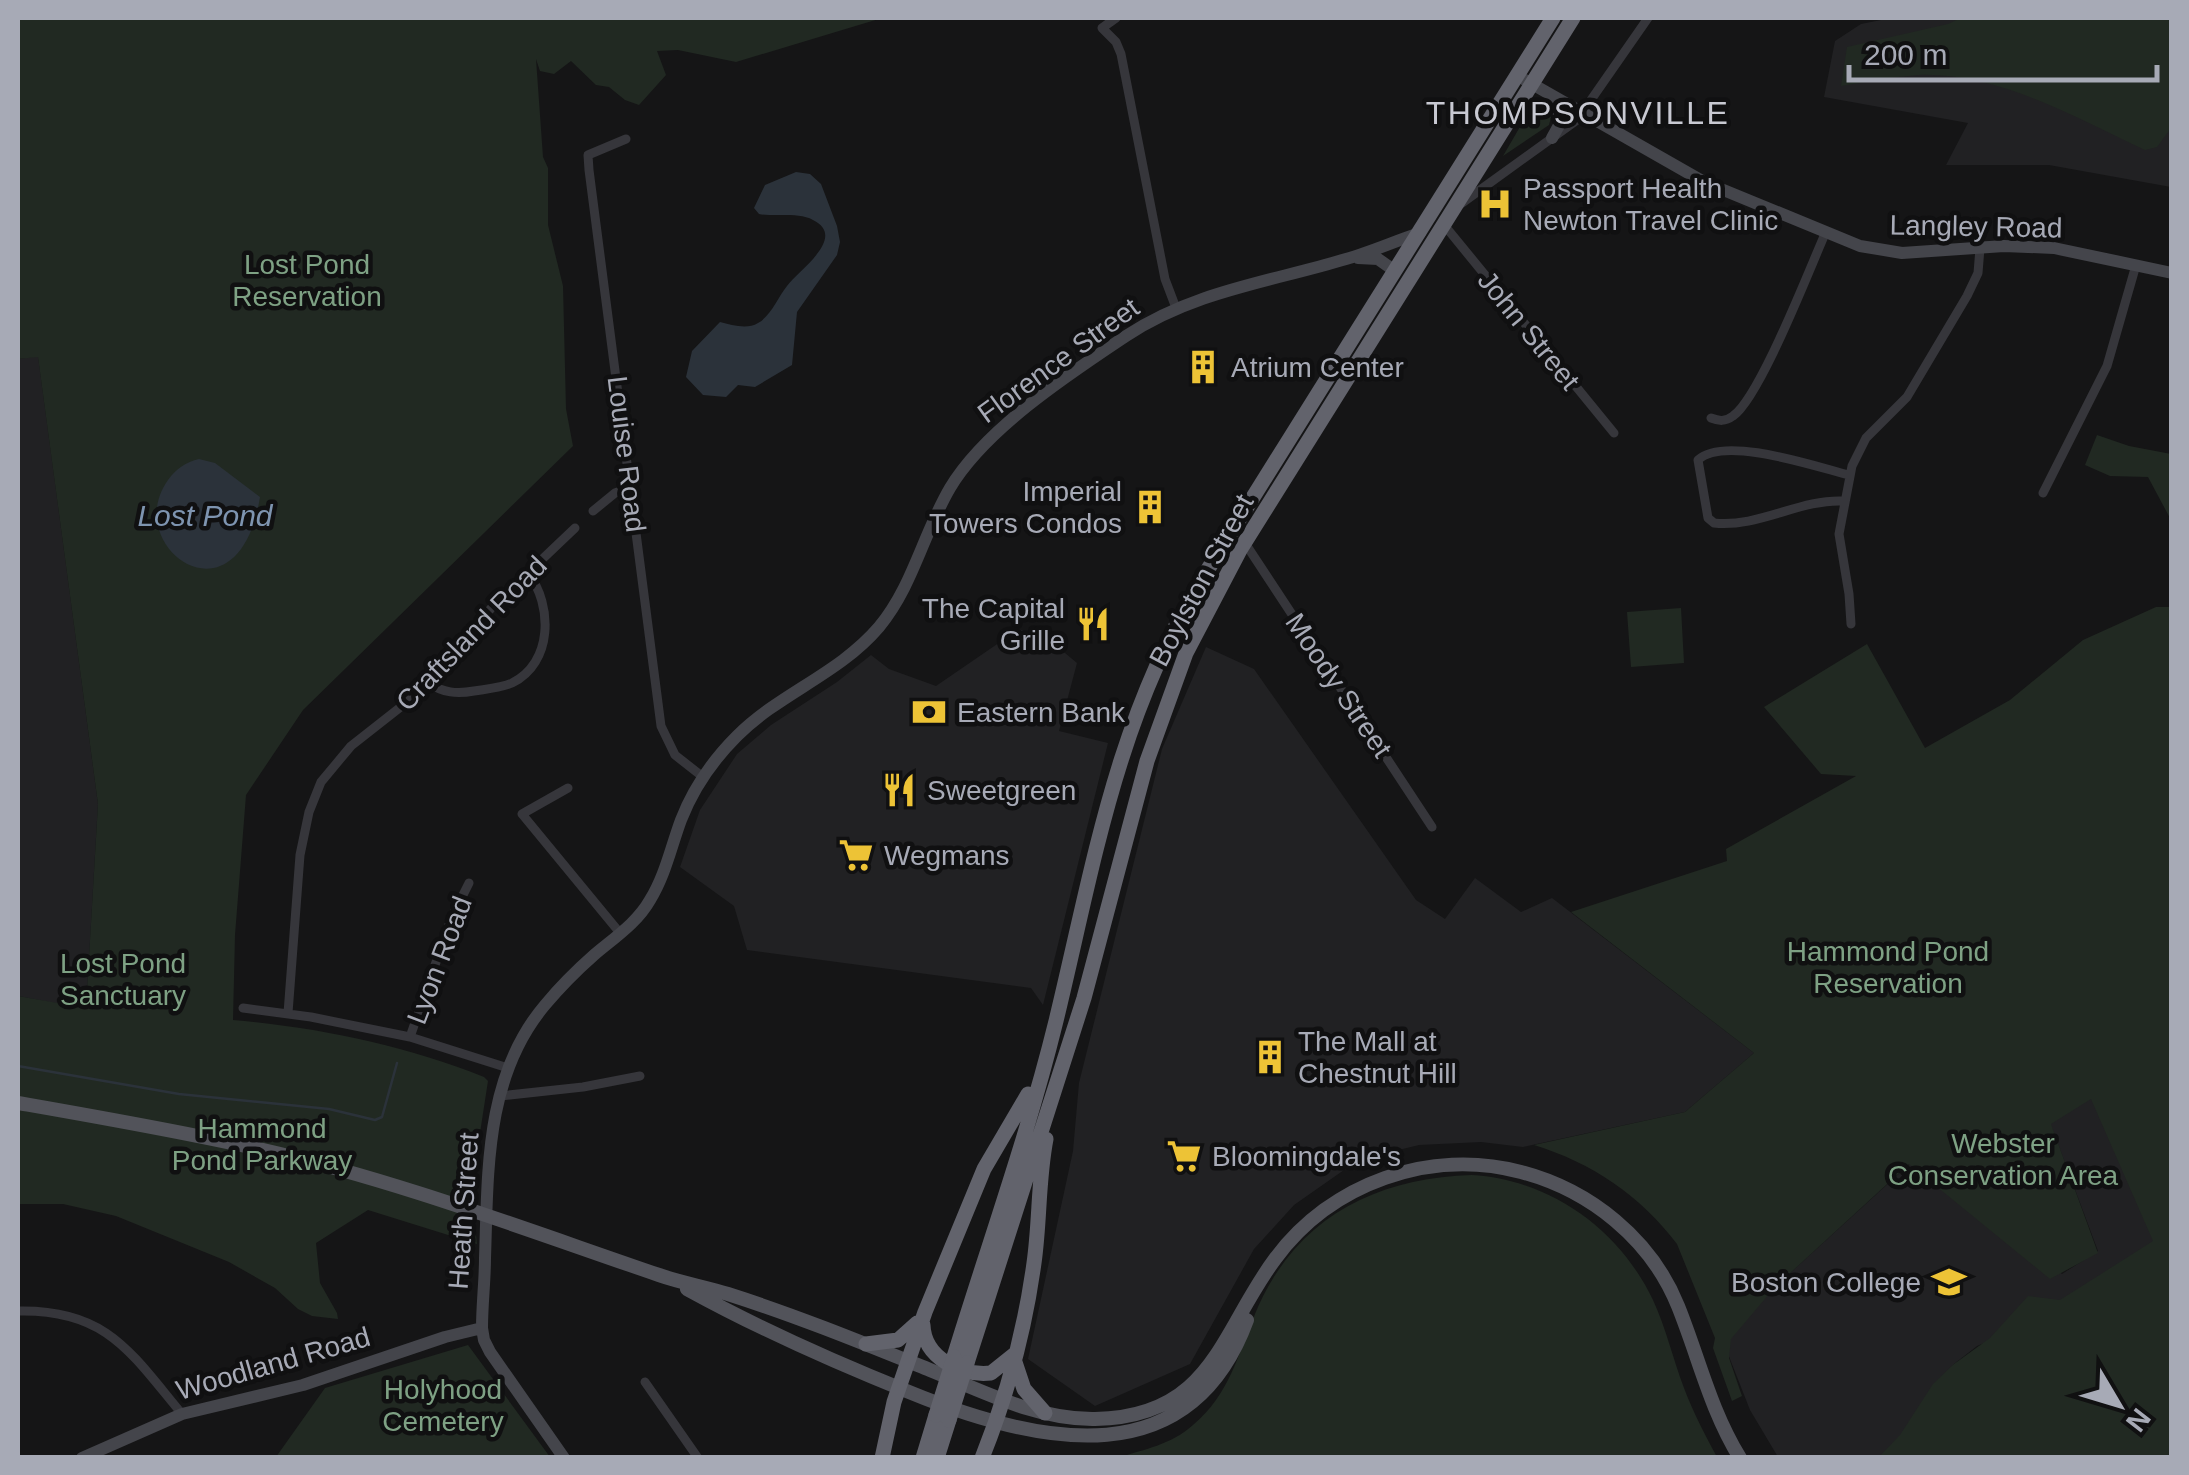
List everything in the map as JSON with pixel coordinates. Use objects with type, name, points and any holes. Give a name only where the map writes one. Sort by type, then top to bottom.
[{"type":"highway","name":"Boylston Street","points":[[922,1458],[942,1418],[960,1360],[1041,1074],[1113,782],[1150,678],[1200,582],[1420,233],[1532,85],[1553,18]]},
{"type":"highway","name":"Boylston Street","points":[[960,1360],[1059,1076],[1165,704],[1202,619],[1245,543],[1573,18]]},
{"type":"highway","points":[[882,1458],[907,1361],[984,1169],[1041,1074]]},
{"type":"highway","points":[[982,1458],[1015,1357],[1034,1262],[1041,1169],[1059,1076]]},
{"type":"highway","points":[[866,1344],[898,1340],[912,1330],[925,1312]]},
{"type":"highway","points":[[925,1312],[922,1331],[926,1344],[943,1361],[985,1374],[1015,1357]]},
{"type":"highway","points":[[1015,1357],[1024,1389],[1046,1413]]},
{"type":"highway","name":"Boylston Street","points":[[937,1458],[942,1418]]},
{"type":"main road","points":[[18,1103],[262,1150],[485,1214],[667,1278],[728,1294],[1004,1400],[1046,1413],[1108,1418],[1146,1410],[1196,1380],[1220,1354],[1275,1259],[1299,1231],[1327,1208],[1375,1181],[1410,1170],[1457,1164],[1498,1167],[1538,1177],[1598,1207],[1630,1234],[1656,1264],[1678,1306],[1716,1415],[1740,1458]]},
{"type":"main road","points":[[667,1278],[898,1388],[994,1427],[1058,1446],[1088,1450],[1121,1448]]},
{"type":"main road","points":[[1139,1444],[1173,1430],[1210,1397],[1234,1359],[1256,1290]]},
{"type":"street","points":[[1116,18],[1102,28],[1121,54],[1164,279],[1176,308]]},
{"type":"street","points":[[1458,205],[1583,113],[1648,18]]},
{"type":"street","points":[[1532,85],[1561,114],[1561,124],[1552,138]]},
{"type":"street","name":"Langley Road","points":[[1532,85],[1704,182],[1860,246],[1893,252],[2054,248],[2172,273]]},
{"type":"street","name":"Louise Road","points":[[626,139],[588,155],[661,726],[675,755],[704,777]]},
{"type":"street","name":"John Street","points":[[1444,226],[1614,434]]},
{"type":"street","name":"Florence Street","points":[[622,932],[652,897],[688,804],[704,777],[750,724],[830,671],[876,630],[905,588],[948,491],[982,447],[1109,347],[1176,308],[1216,292],[1350,258],[1420,233]]},
{"type":"street","points":[[1710,418],[1726,420],[1746,401],[1825,234]]},
{"type":"street","points":[[1851,624],[1850,594],[1839,543],[1850,475],[1866,438],[1906,397],[1967,296],[1978,273],[1980,248]]},
{"type":"street","points":[[1350,258],[1376,258],[1396,271]]},
{"type":"street","points":[[2043,493],[2104,374],[2136,265]]},
{"type":"street","points":[[1843,501],[1752,520],[1714,523],[1708,518],[1698,460],[1706,454],[1744,451],[1850,475]]},
{"type":"street","points":[[593,512],[614,493],[631,488]]},
{"type":"street","name":"Craftsland Road","points":[[288,1013],[297,874],[315,796],[329,769],[350,746],[429,682],[481,618],[575,528]]},
{"type":"street","name":"Moody Street","points":[[1245,543],[1432,827]]},
{"type":"street","points":[[429,682],[452,692],[498,688],[511,684],[532,666],[544,642],[545,612],[538,588],[528,573]]},
{"type":"street","points":[[568,788],[522,814],[622,932]]},
{"type":"street","name":"Lyon Road","points":[[410,1037],[469,883]]},
{"type":"street","name":"Heath Street","points":[[564,1458],[484,1340],[490,1139],[508,1068],[520,1040],[542,1008],[622,932]]},
{"type":"street","points":[[243,1008],[410,1037],[508,1068]]},
{"type":"street","points":[[500,1096],[640,1076]]},
{"type":"street","points":[[18,1311],[77,1318],[104,1331],[142,1362],[182,1414]]},
{"type":"street","name":"Woodland Road","points":[[82,1458],[182,1414],[303,1385],[482,1328]]},
{"type":"street","points":[[645,1382],[698,1458]]},
{"type":"shaded area","points":[[1891,18],[2171,18],[2171,187],[2049,165],[1946,165],[1968,123],[1824,97],[1835,41],[1861,24]]},
{"type":"shaded area","points":[[38,356],[98,804],[86,1009],[18,996],[18,359]]},
{"type":"shaded area","points":[[1019,629],[1053,643],[1077,663],[1059,731],[1108,743],[1043,1005],[1031,988],[747,950],[734,906],[680,867],[700,810],[737,754],[771,725],[871,655],[889,669],[936,686]]},
{"type":"shaded area","points":[[1206,647],[1254,669],[1416,900],[1445,919],[1475,878],[1521,912],[1552,898],[1754,1053],[1685,1112],[1523,1147],[1481,1142],[1419,1145],[1382,1154],[1344,1170],[1294,1205],[1254,1249],[1190,1364],[1095,1406],[1028,1359],[1073,1151],[1079,1083],[1162,749]]},
{"type":"shaded area","name":"Boston College","points":[[2088,1098],[2094,1100],[2171,1263],[1977,1346],[1954,1364],[1887,1457],[1778,1457],[1750,1410],[1721,1336],[1915,1159],[2062,1274],[2098,1251],[2046,1112]]},
{"type":"green space","name":"Lost Pond Reservation","points":[[18,18],[882,18],[736,62],[678,50],[657,51],[666,75],[639,105],[609,87],[596,85],[571,61],[554,74],[540,71],[536,59],[543,157],[548,168],[548,225],[563,286],[566,409],[573,446],[303,710],[246,795],[233,1020],[361,1040],[454,1066],[488,1081],[467,1217],[475,1226],[477,1244],[368,1210],[316,1243],[320,1283],[338,1319],[312,1316],[275,1288],[229,1262],[116,1216],[63,1204],[18,1204],[18,996],[86,1008],[98,804],[38,357],[18,359]]},
{"type":"green space","points":[[1961,18],[2171,19],[2171,128],[2157,147],[2145,150],[2035,99],[1977,81],[1918,75],[1841,86],[1847,47]]},
{"type":"green space","points":[[1541,104],[1552,113],[1549,125],[1503,156],[1531,108]]},
{"type":"green space","points":[[2097,435],[2171,454],[2171,520],[2148,477],[2110,476],[2085,465]]},
{"type":"green space","name":"Hammond Pond Reservation","points":[[2156,607],[2172,607],[2171,1457],[1879,1457],[1900,1435],[1933,1384],[1990,1338],[2028,1296],[2060,1300],[2153,1241],[2091,1099],[2051,1124],[2098,1253],[2050,1279],[1909,1164],[1775,1287],[1731,1339],[1729,1358],[1742,1396],[1732,1401],[1713,1348],[1715,1338],[1677,1244],[1647,1210],[1613,1183],[1576,1161],[1534,1145],[1685,1112],[1754,1053],[1571,912],[1727,861],[1726,849],[1856,776],[1821,774],[1764,707],[1867,644],[1925,748],[2010,700],[2083,640]]},
{"type":"green space","points":[[1681,608],[1684,663],[1631,667],[1627,612]]},
{"type":"green space","points":[[1472,1175],[1501,1179],[1555,1198],[1602,1231],[1621,1251],[1653,1300],[1688,1397],[1717,1457],[1118,1458],[1176,1437],[1205,1413],[1231,1374],[1272,1281],[1315,1229],[1371,1195],[1436,1178]]},
{"type":"green space","name":"Holyhood Cemetery","points":[[468,1345],[550,1457],[276,1457],[325,1388]]},
{"type":"water","points":[[796,172],[810,174],[821,184],[840,242],[837,255],[797,312],[792,365],[755,387],[738,385],[726,397],[703,395],[686,377],[692,351],[720,322],[744,327],[763,320],[823,244],[822,227],[813,220],[759,214],[754,208],[765,185]]},
{"type":"water","name":"Lost Pond","points":[[199,459],[215,463],[260,497],[248,538],[230,561],[209,569],[188,564],[170,550],[159,530],[157,506],[168,480],[182,466]]},
{"type":"waterway","points":[[18,1066],[179,1094],[329,1109],[375,1120],[382,1117],[397,1063]]},
{"type":"place","name":"Passport Health Newton Travel Clinic","points":[[1495,204]]},
{"type":"place","name":"Atrium Center","points":[[1203,367]]},
{"type":"place","name":"Imperial Towers Condos","points":[[1150,507]]},
{"type":"place","name":"The Capital Grille","points":[[1093,624]]},
{"type":"place","name":"Eastern Bank","points":[[929,712]]},
{"type":"place","name":"Sweetgreen","points":[[899,790]]},
{"type":"place","name":"Wegmans","points":[[856,855]]},
{"type":"place","name":"The Mall at Chestnut Hill","points":[[1270,1057]]},
{"type":"place","name":"Bloomingdale's","points":[[1184,1156]]},
{"type":"place","name":"Boston College","points":[[1949,1282]]},
{"type":"district","name":"THOMPSONVILLE","points":[[1578,113]]},
{"type":"park label","name":"Lost Pond Sanctuary","points":[[123,979]]},
{"type":"park label","name":"Hammond Pond Parkway","points":[[262,1144]]},
{"type":"park label","name":"Webster Conservation Area","points":[[2003,1159]]}]
